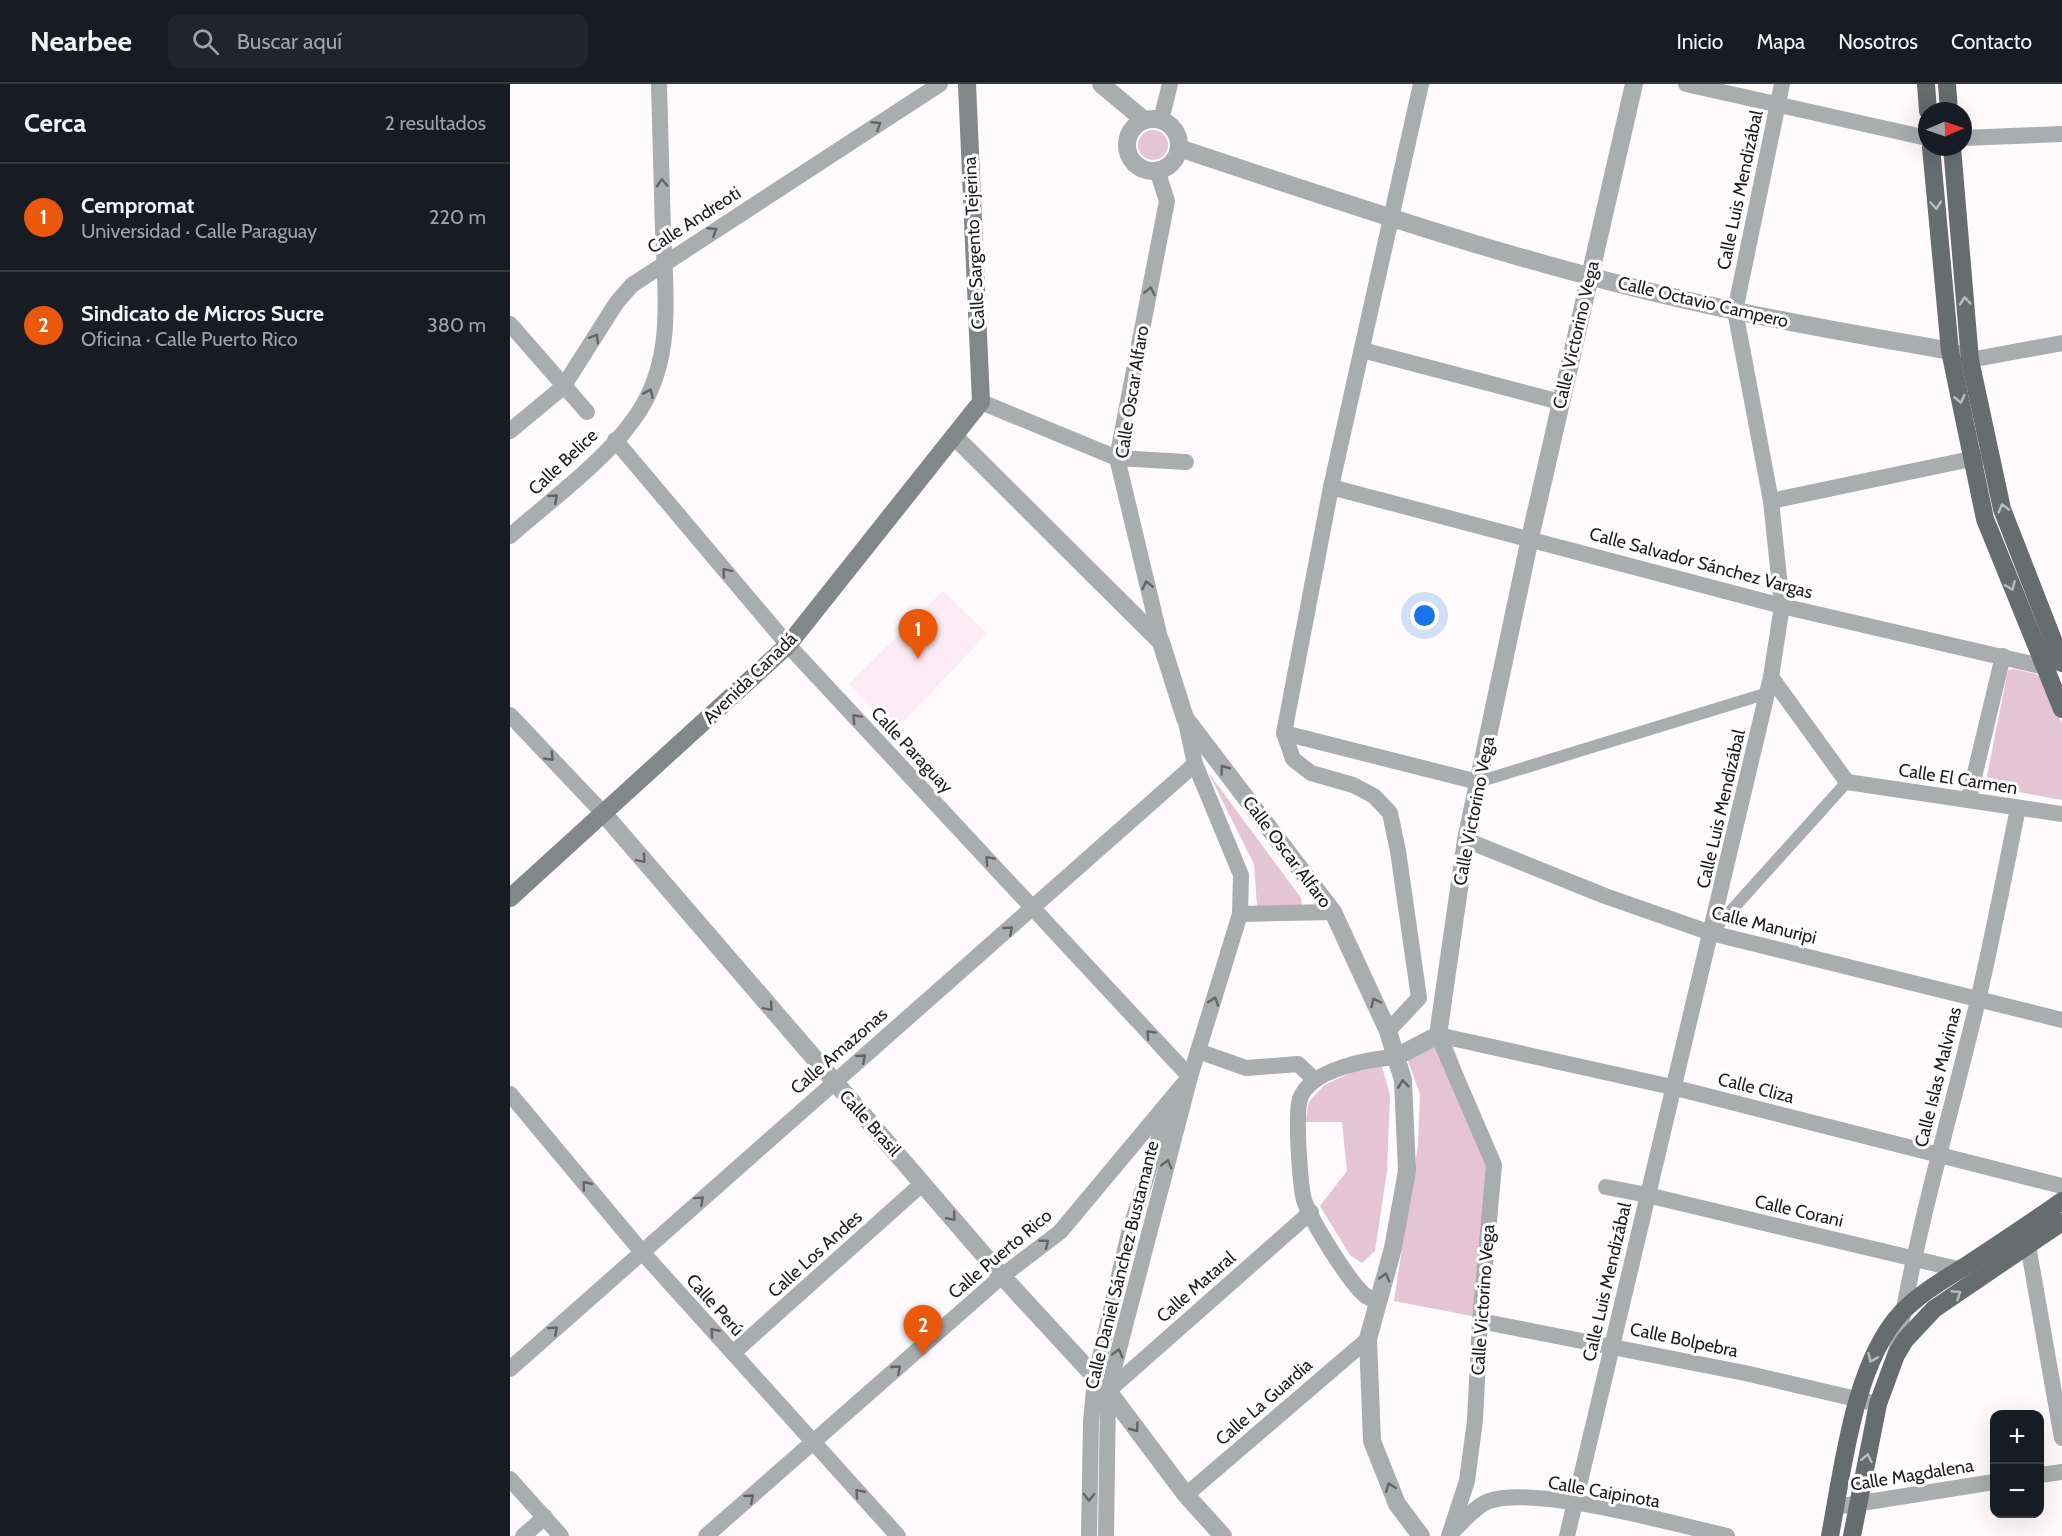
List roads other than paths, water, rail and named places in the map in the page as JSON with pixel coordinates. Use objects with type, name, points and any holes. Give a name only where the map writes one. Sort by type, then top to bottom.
[{"type":"main road","name":"Calle Sargento Tejerina","points":[[967,84],[981,402]]},
{"type":"main road","points":[[1926,84],[1927,102]]},
{"type":"main road","points":[[1947,84],[1948,102]]},
{"type":"main road","points":[[1932,156],[1950,351],[1985,519],[2056,664]]},
{"type":"main road","points":[[1953,156],[1970,360],[2007,523],[2056,664],[2062,709]]},
{"type":"main road","name":"Avenida Canadá","points":[[510,898],[788,645],[981,402]]},
{"type":"main road","points":[[1830,1536],[1858,1399],[1879,1345],[1903,1311],[1960,1269],[2062,1201]]},
{"type":"main road","points":[[1852,1536],[1878,1404],[1896,1355],[1905,1340],[1925,1318],[2062,1222]]},
{"type":"street","name":"Calle Belice","points":[[510,536],[593,464],[615,440],[643,405],[658,374],[666,327],[659,84]]},
{"type":"street","name":"Calle Andreoti","points":[[510,431],[563,387],[617,302],[632,285],[939,84]]},
{"type":"street","points":[[1101,84],[1153,120],[1175,131],[1179,148],[1172,162],[1157,170],[1142,168],[1130,156],[1128,148],[1131,132],[1153,120],[1170,84]]},
{"type":"street","points":[[1388,1031],[1419,998],[1398,851],[1390,813],[1374,796],[1353,785],[1311,773],[1293,759],[1284,733],[1331,487],[1421,84]]},
{"type":"street","name":"Calle Victorino Vega","points":[[1449,1536],[1467,1481],[1474,1430],[1480,1321],[1494,1165],[1438,1035],[1466,840],[1560,402],[1634,84]]},
{"type":"street","points":[[1686,84],[1918,136]]},
{"type":"street","name":"Calle Luis Mendizábal","points":[[1568,1536],[1672,1087],[1712,933],[1770,685],[1782,606],[1771,501],[1735,311],[1782,84]]},
{"type":"street","points":[[1972,138],[2062,134]]},
{"type":"street","name":"Calle Octavio Campero","points":[[1179,148],[1392,219],[1590,276],[1735,311],[1950,351],[1970,360]]},
{"type":"street","name":"Calle Oscar Alfaro","points":[[1157,170],[1167,201],[1118,458],[1161,642],[1185,718],[1333,912],[1388,1031],[1403,1080],[1407,1171],[1393,1248],[1368,1339],[1372,1441],[1397,1504],[1421,1536]]},
{"type":"street","points":[[510,324],[587,412]]},
{"type":"street","points":[[1970,360],[2062,343]]},
{"type":"street","points":[[1362,350],[1560,402]]},
{"type":"street","points":[[981,402],[1118,458],[1186,462]]},
{"type":"street","points":[[954,436],[1161,642]]},
{"type":"street","name":"Calle Paraguay","points":[[615,440],[788,645],[1190,1077]]},
{"type":"street","points":[[1771,501],[1991,454]]},
{"type":"street","name":"Calle Salvador Sánchez Vargas","points":[[1331,487],[1782,606],[2003,656],[2056,664]]},
{"type":"street","points":[[1970,798],[2003,656]]},
{"type":"street","points":[[1284,733],[1478,782],[1770,685],[1847,782],[1712,933]]},
{"type":"street","name":"Calle Brasil","points":[[510,715],[604,814],[1002,1276],[1102,1385],[1186,1495],[1223,1536]]},
{"type":"street","name":"Calle Daniel Sánchez Bustamante","points":[[1089,1536],[1091,1422],[1102,1385],[1129,1233],[1162,1128],[1190,1077],[1240,914],[1241,875],[1195,764],[1185,718]]},
{"type":"street","name":"Calle Amazonas","points":[[510,1368],[1195,764]]},
{"type":"street","name":"Calle El Carmen","points":[[1847,782],[2062,813]]},
{"type":"street","name":"Calle Islas Malvinas","points":[[1896,1355],[1903,1311],[1978,999],[2018,808]]},
{"type":"street","name":"Calle Manuripi","points":[[1466,840],[1605,896],[1712,933],[2062,1020]]},
{"type":"street","points":[[1240,914],[1333,912]]},
{"type":"street","points":[[1378,1301],[1366,1296],[1347,1276],[1304,1201],[1300,1164],[1300,1099],[1315,1080],[1361,1060],[1396,1057],[1438,1035]]},
{"type":"street","name":"Calle Cliza","points":[[1438,1035],[1672,1087],[2062,1186]]},
{"type":"street","points":[[1198,1050],[1246,1068],[1298,1064],[1315,1080]]},
{"type":"street","name":"Calle Puerto Rico","points":[[705,1536],[1002,1276],[1060,1232],[1190,1077]]},
{"type":"street","name":"Calle Perú","points":[[510,1094],[642,1252],[898,1536]]},
{"type":"street","name":"Calle Los Andes","points":[[733,1353],[923,1183]]},
{"type":"street","name":"Calle Corani","points":[[1606,1187],[1915,1258],[1983,1277]]},
{"type":"street","name":"Calle Mataral","points":[[1102,1385],[1311,1212]]},
{"type":"street","points":[[2025,1227],[2062,1438]]},
{"type":"street","name":"Calle Bolpebra","points":[[1480,1321],[1612,1345],[1878,1404]]},
{"type":"street","name":"Calle La Guardia","points":[[1186,1495],[1368,1339]]},
{"type":"street","name":"Calle Daniel Sánchez Bustamante","points":[[1102,1385],[1106,1536]]},
{"type":"street","points":[[2044,1474],[2062,1472]]},
{"type":"street","points":[[510,1479],[561,1536]]},
{"type":"street","name":"Calle Magdalena","points":[[1836,1507],[1990,1483]]},
{"type":"street","name":"Calle Caipinota","points":[[1449,1536],[1487,1501],[1508,1497],[1576,1503],[1728,1536]]},
{"type":"street","points":[[523,1536],[545,1517]]},
{"type":"place","name":"Cempromat","points":[[918,659]]},
{"type":"place","name":"Sindicato de Micros Sucre","points":[[923,1355]]}]
